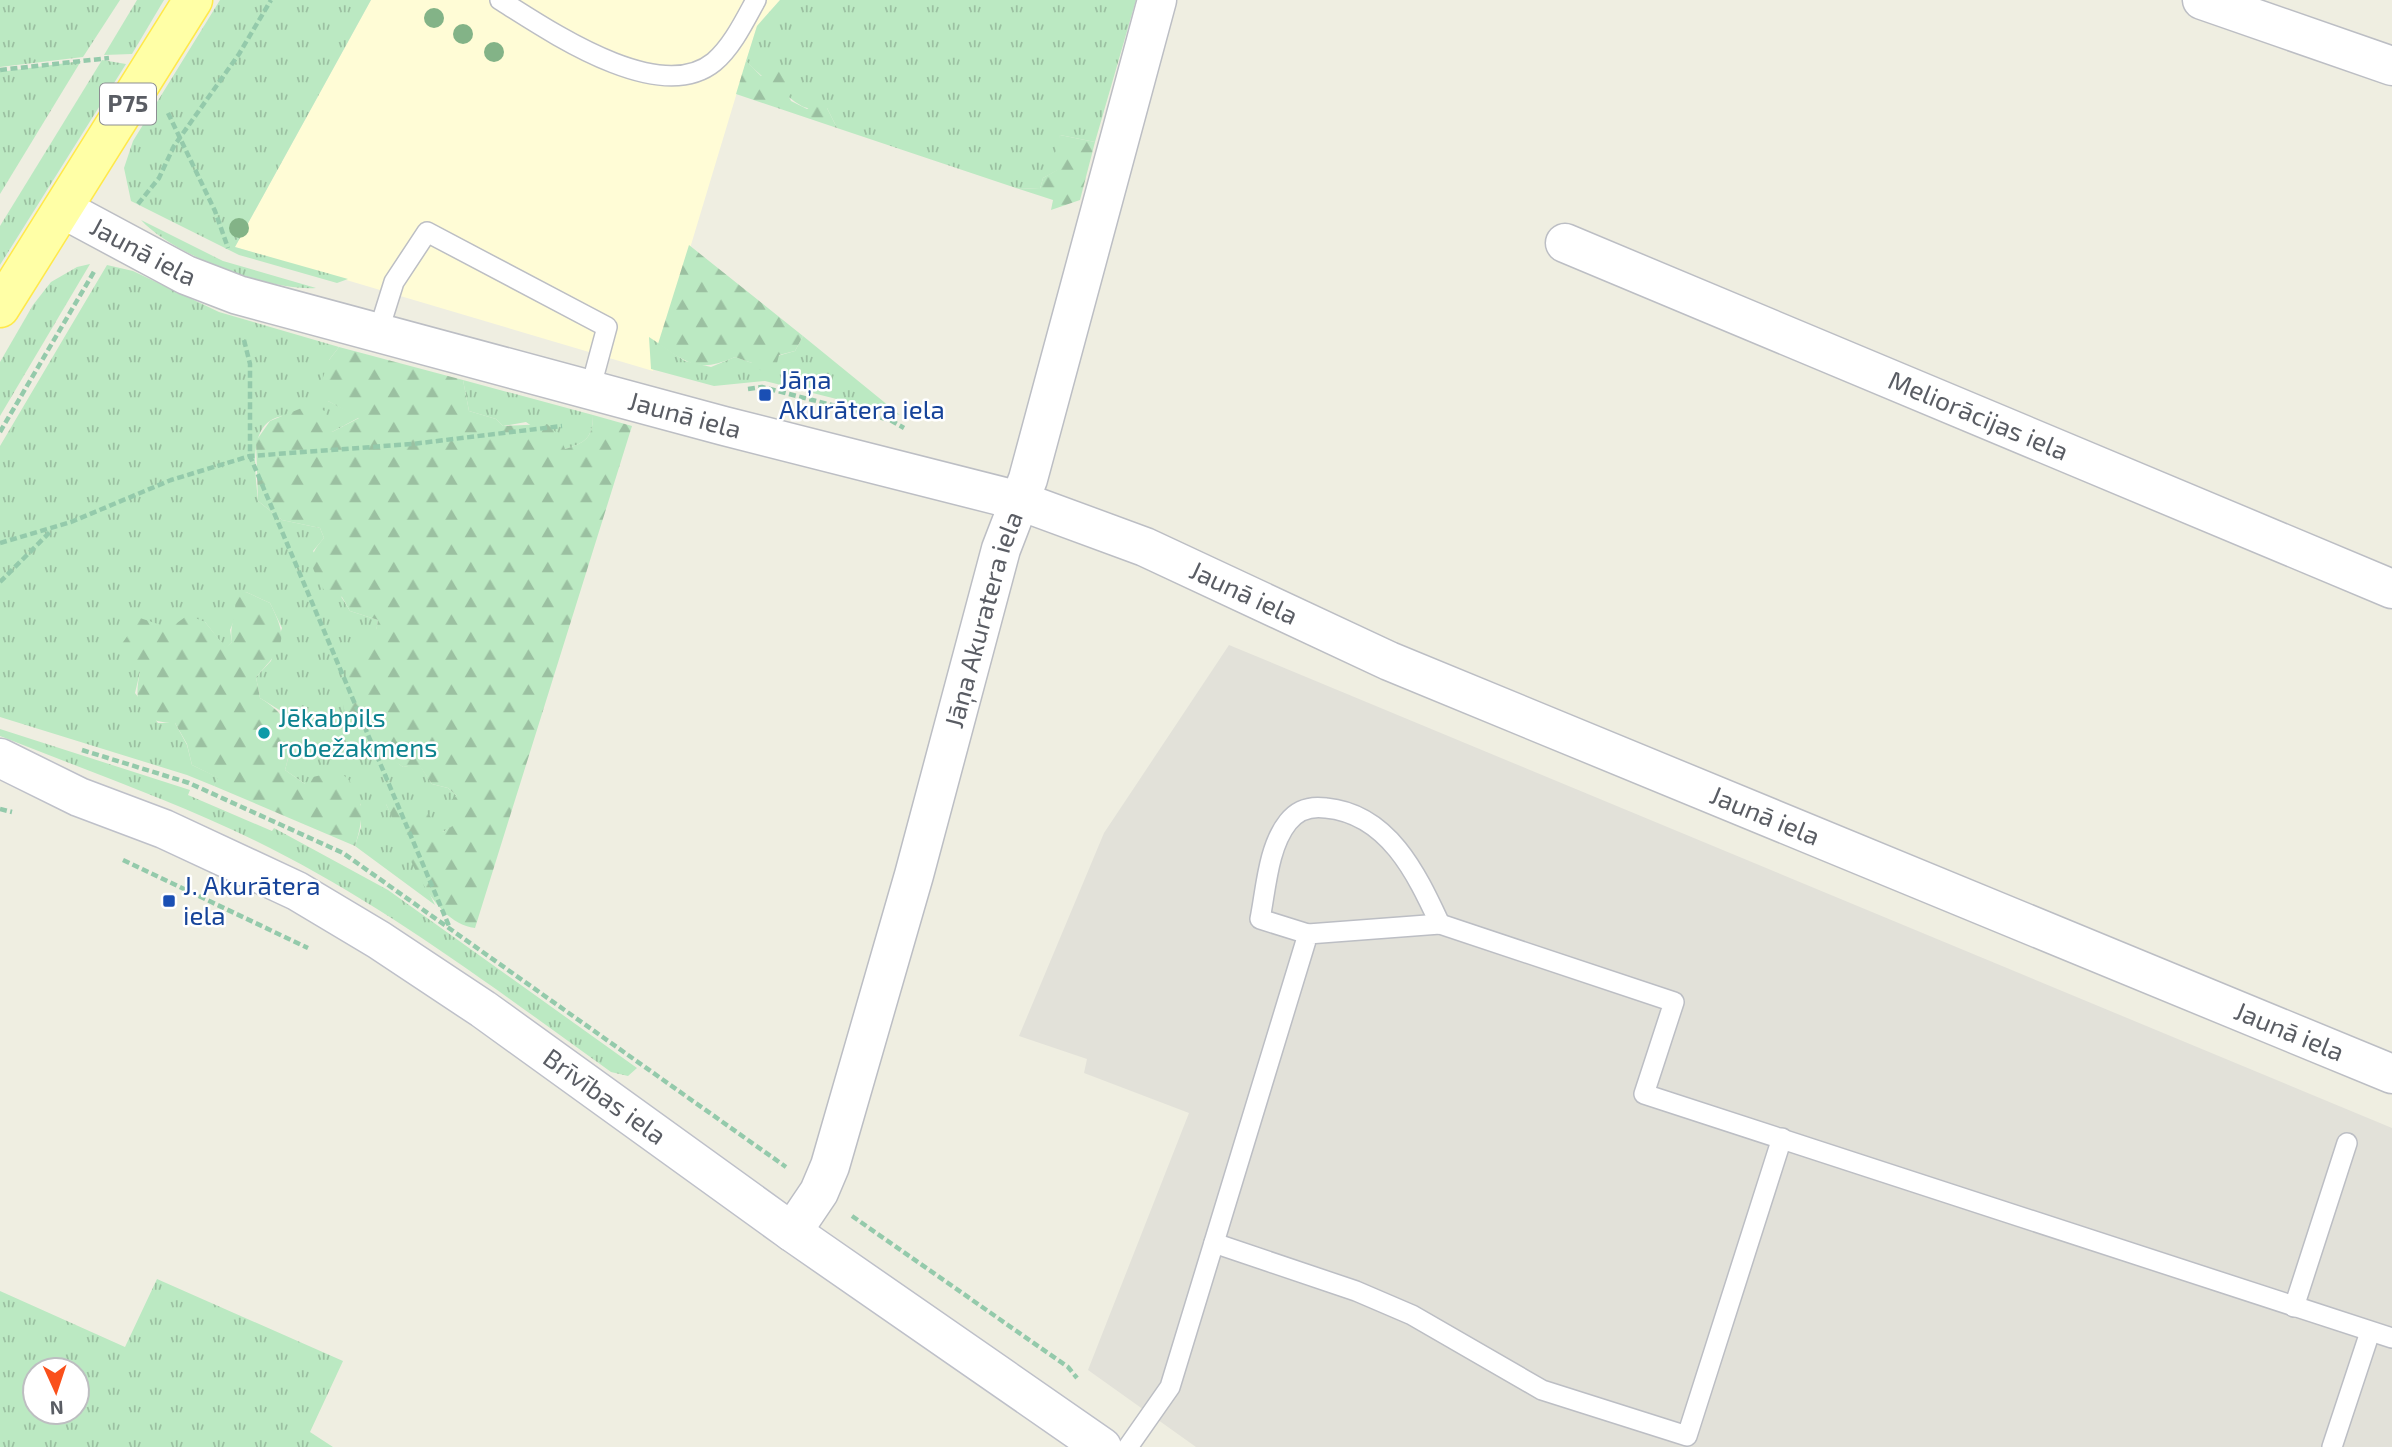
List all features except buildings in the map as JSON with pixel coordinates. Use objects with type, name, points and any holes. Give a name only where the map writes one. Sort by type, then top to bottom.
[{"type":"main road","name":"P75","points":[[0,308],[193,0]]},
{"type":"street","name":"Jāņa Akuratera iela","points":[[792,1232],[819,1192],[830,1166],[914,875],[1001,549],[1020,501],[1157,0]]},
{"type":"street","points":[[2202,0],[2392,66]]},
{"type":"street","name":"Jaunā iela","points":[[63,209],[186,275],[238,295],[590,390],[1020,501],[1145,547],[1389,661],[2390,1066]]},
{"type":"street","name":"Meliorācijas iela","points":[[1565,243],[2392,589]]},
{"type":"street","points":[[0,758],[79,797]]},
{"type":"street","points":[[0,780],[79,797]]},
{"type":"street","name":"Brīvības iela","points":[[79,797],[164,829],[297,891],[379,940],[483,1009],[792,1232],[1102,1447]]},
{"type":"lane","points":[[500,0],[578,49],[629,67],[680,76],[715,62],[757,0]]},
{"type":"lane","points":[[378,333],[394,282],[427,232],[607,327],[590,390]]},
{"type":"lane","points":[[1440,924],[1417,874],[1395,845],[1374,827],[1353,815],[1314,807],[1298,812],[1280,836],[1260,919],[1308,934],[1440,924],[1674,1002],[1644,1094],[2392,1338]]},
{"type":"lane","points":[[1128,1447],[1170,1387],[1308,934]]},
{"type":"lane","points":[[1214,1243],[1356,1291],[1412,1315],[1542,1390],[1687,1436],[1782,1138]]},
{"type":"lane","points":[[2294,1307],[2347,1143]]},
{"type":"lane","points":[[2332,1447],[2370,1332]]},
{"type":"path","points":[[133,210],[159,178],[181,138],[239,54],[271,0]]},
{"type":"path","points":[[0,70],[105,58],[118,59],[150,69],[226,236],[250,364],[250,456],[449,927]]},
{"type":"path","points":[[0,543],[54,528],[171,480],[250,456],[412,444],[563,426]]},
{"type":"path","points":[[0,582],[54,528]]},
{"type":"path","points":[[0,808],[21,815]]},
{"type":"path","points":[[119,858],[319,953]]},
{"type":"shaded area","points":[[371,0],[780,0],[757,26],[653,371],[235,247]]},
{"type":"shaded area","points":[[1229,645],[2392,1128],[2392,1447],[1196,1447],[1088,1370],[1189,1113],[1084,1073],[1087,1059],[1019,1036],[1104,833]]},
{"type":"green space","points":[[0,0],[120,0],[83,57],[0,67]]},
{"type":"green space","points":[[137,0],[164,0],[132,54],[104,55]]},
{"type":"green space","points":[[220,0],[371,0],[235,247],[348,279],[337,283],[239,255],[131,201],[124,168],[133,141]]},
{"type":"green space","points":[[780,0],[1136,0],[1095,142],[1060,135],[1058,170],[1043,178],[1040,189],[1016,188],[837,128],[827,108],[807,108],[792,100],[746,61],[757,26]]},
{"type":"green space","points":[[102,60],[126,64],[0,265],[0,226]]},
{"type":"green space","points":[[81,61],[0,194],[0,72]]},
{"type":"green space","points":[[746,61],[761,76],[774,68],[792,76],[793,86],[787,93],[791,101],[807,109],[816,103],[827,108],[837,128],[736,94]]},
{"type":"green space","points":[[1060,135],[1095,142],[1080,200],[1051,210],[1053,200],[1016,188],[1040,189],[1043,178],[1057,170],[1054,157]]},
{"type":"green space","points":[[141,220],[223,261],[316,288],[273,284],[222,268],[175,246]]},
{"type":"green space","points":[[689,245],[803,336],[795,351],[779,355],[777,363],[764,373],[752,363],[735,357],[712,365],[695,364],[658,344]]},
{"type":"green space","points":[[90,264],[0,416],[0,362],[33,305],[51,282],[77,267]]},
{"type":"green space","points":[[107,265],[133,271],[219,312],[339,347],[329,360],[328,401],[360,417],[332,432],[296,417],[272,419],[258,437],[255,463],[258,501],[282,520],[320,528],[324,538],[313,551],[350,611],[378,620],[375,638],[357,654],[382,751],[403,767],[419,764],[432,784],[448,788],[457,796],[455,825],[443,832],[386,804],[435,905],[355,846],[361,827],[361,804],[305,784],[285,770],[290,752],[281,711],[260,698],[256,677],[271,661],[282,628],[270,603],[246,592],[230,630],[232,642],[226,649],[205,622],[140,672],[135,693],[158,723],[175,723],[187,745],[192,765],[219,778],[214,786],[187,775],[0,717],[0,446]]},
{"type":"green space","points":[[803,336],[900,415],[765,381],[714,386],[651,369],[649,337],[685,361],[711,367],[735,357],[752,363],[795,351]]},
{"type":"green space","points":[[339,347],[463,380],[469,411],[496,419],[503,426],[547,424],[560,436],[565,449],[586,438],[591,429],[593,415],[632,426],[475,928],[458,923],[431,896],[410,858],[386,804],[399,798],[424,809],[443,832],[454,825],[444,805],[457,796],[448,788],[432,784],[419,765],[403,767],[363,742],[348,725],[344,694],[348,673],[356,655],[373,637],[378,620],[350,611],[342,597],[324,590],[312,564],[314,552],[324,538],[320,528],[282,520],[258,501],[256,441],[270,421],[309,405],[325,411],[332,432],[359,418],[328,401],[320,386],[329,360]]},
{"type":"green space","points":[[463,380],[593,415],[589,434],[583,442],[565,449],[526,422],[503,426],[496,419],[469,411]]},
{"type":"green space","points":[[246,592],[270,603],[280,626],[281,643],[278,650],[256,677],[260,698],[279,713],[288,728],[290,746],[285,770],[305,784],[313,777],[338,771],[347,778],[354,786],[361,804],[355,846],[214,786],[218,778],[192,765],[187,744],[175,723],[153,720],[141,710],[137,693],[140,672],[121,645],[140,618],[170,628],[188,615],[205,622],[226,648],[232,642],[235,598]]},
{"type":"green space","points":[[0,729],[190,790],[188,795],[272,831],[274,828],[388,890],[637,1068],[628,1076],[611,1072],[403,925],[270,848],[170,803],[0,736]]},
{"type":"green space","points":[[157,1279],[343,1361],[310,1432],[333,1447],[0,1447],[0,1291],[125,1347]]},
{"type":"place","name":"Jāņa Akurātera iela","points":[[765,395]]},
{"type":"place","name":"Jēkabpils robežakmens","points":[[264,733]]},
{"type":"place","name":"J. Akurātera iela","points":[[169,901]]}]
